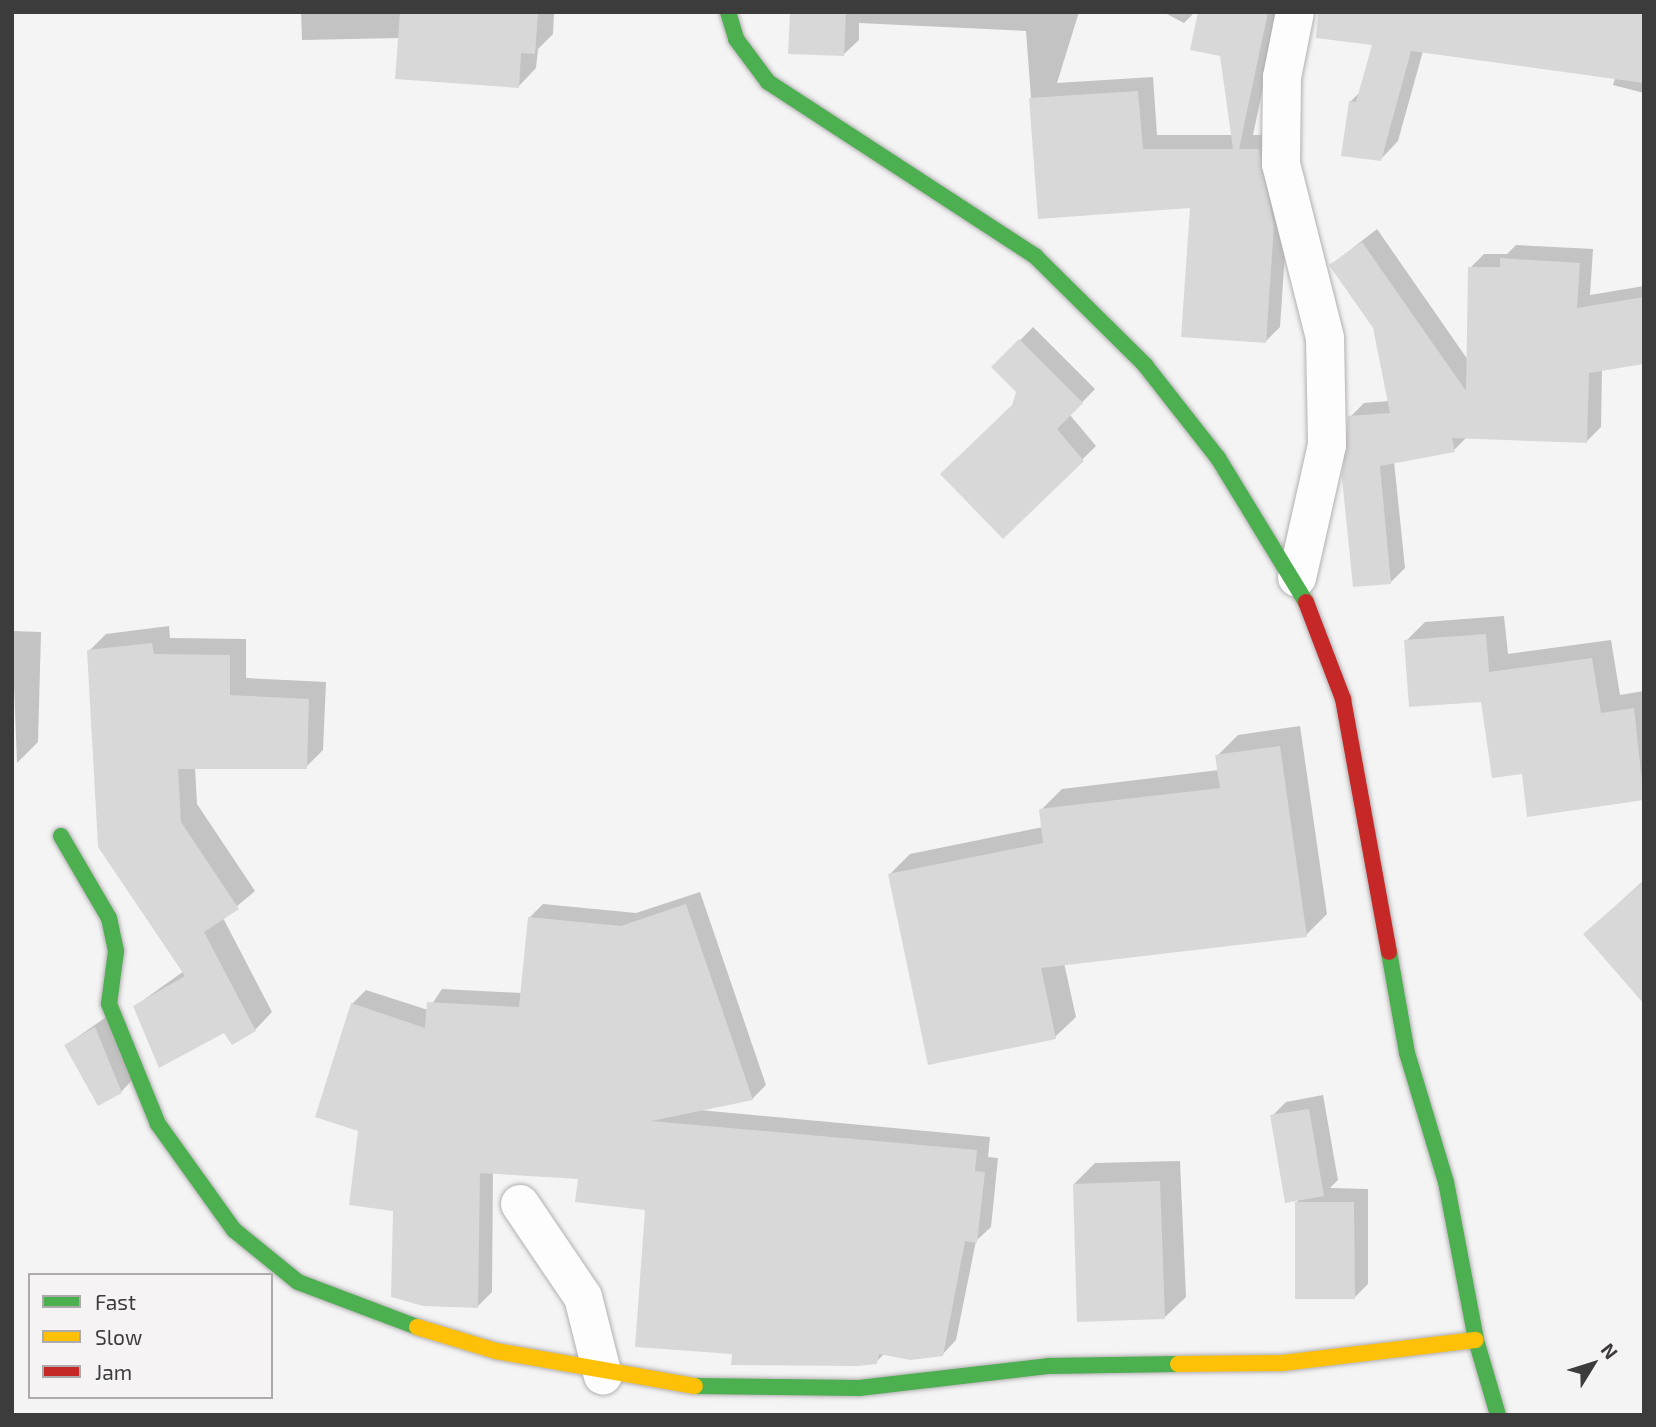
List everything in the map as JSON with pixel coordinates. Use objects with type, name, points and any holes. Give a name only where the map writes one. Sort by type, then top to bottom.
[{"type":"street","points":[[728,12],[736,39],[768,82],[1035,256],[1136,356],[1218,458],[1297,578],[1343,699],[1407,1053],[1446,1182],[1476,1340],[1498,1415]]},
{"type":"street","points":[[1295,12],[1282,77],[1281,164],[1325,338],[1327,445],[1297,578]]},
{"type":"street","points":[[61,836],[109,918],[116,951],[109,1004],[118,1035],[158,1124],[234,1230],[298,1282],[362,1311],[603,1376],[674,1386],[859,1388],[1048,1366],[1282,1363],[1476,1340]]},
{"type":"street","points":[[520,1204],[583,1297],[603,1376]]},
{"type":"building","points":[[400,12],[538,12],[535,54],[521,53],[519,88],[395,79]]},
{"type":"building","points":[[790,12],[846,12],[844,56],[788,54]]},
{"type":"building","points":[[1198,12],[1268,12],[1239,149],[1259,149],[1274,226],[1266,343],[1181,337],[1190,208],[1038,219],[1029,98],[1138,91],[1143,149],[1233,149],[1220,56],[1190,50]]},
{"type":"building","points":[[1318,12],[1644,12],[1644,83],[1411,51],[1381,161],[1341,156],[1349,101],[1356,102],[1372,45],[1316,38]]},
{"type":"building","points":[[1362,242],[1466,391],[1468,267],[1500,267],[1500,258],[1580,263],[1577,308],[1644,297],[1644,364],[1589,373],[1587,443],[1452,438],[1455,452],[1380,466],[1391,584],[1353,587],[1342,478],[1348,416],[1390,413],[1373,328],[1329,265]]},
{"type":"building","points":[[1019,339],[1083,403],[1057,429],[1084,461],[1003,539],[940,474],[1012,405],[1016,392],[991,367]]},
{"type":"building","points":[[1486,634],[1489,672],[1592,658],[1601,713],[1634,708],[1644,800],[1527,817],[1522,774],[1492,778],[1481,702],[1409,707],[1404,640]]},
{"type":"building","points":[[152,643],[154,654],[230,655],[230,695],[309,699],[307,769],[178,769],[181,822],[239,909],[204,932],[256,1031],[232,1045],[224,1033],[159,1068],[133,1006],[185,976],[98,847],[87,650]]},
{"type":"building","points":[[1280,746],[1307,937],[1041,968],[1056,1039],[928,1065],[888,874],[1043,843],[1039,809],[1220,788],[1215,755]]},
{"type":"building","points":[[1644,881],[1644,1004],[1583,934]]},
{"type":"building","points":[[686,904],[753,1100],[651,1121],[977,1150],[975,1171],[985,1172],[977,1243],[965,1241],[943,1356],[910,1360],[879,1354],[877,1364],[858,1366],[731,1365],[732,1354],[635,1347],[645,1210],[575,1202],[578,1179],[480,1173],[478,1308],[423,1306],[391,1297],[393,1211],[349,1205],[358,1131],[315,1117],[351,1003],[425,1028],[427,1002],[519,1007],[528,917],[621,926]]},
{"type":"building","points":[[95,1027],[122,1093],[98,1106],[64,1045]]},
{"type":"building","points":[[1309,1109],[1324,1196],[1285,1203],[1270,1115]]},
{"type":"building","points":[[1160,1181],[1165,1319],[1077,1322],[1073,1184]]},
{"type":"building","points":[[1295,1202],[1354,1202],[1355,1299],[1295,1299]]},
{"type":"traffic: fast","points":[[728,12],[736,39],[768,82],[1035,256],[1145,365],[1218,458],[1306,602]]},
{"type":"traffic: fast","points":[[61,836],[109,918],[116,951],[109,1004],[158,1124],[234,1230],[298,1282],[417,1327]]},
{"type":"traffic: fast","points":[[1389,952],[1407,1053],[1446,1182],[1476,1340],[1498,1415]]},
{"type":"traffic: fast","points":[[695,1386],[859,1388],[1048,1366],[1178,1364]]},
{"type":"traffic: slow","points":[[417,1327],[496,1351],[695,1386]]},
{"type":"traffic: slow","points":[[1178,1364],[1282,1363],[1476,1340]]},
{"type":"traffic: jam","points":[[1306,602],[1343,699],[1389,952]]}]
